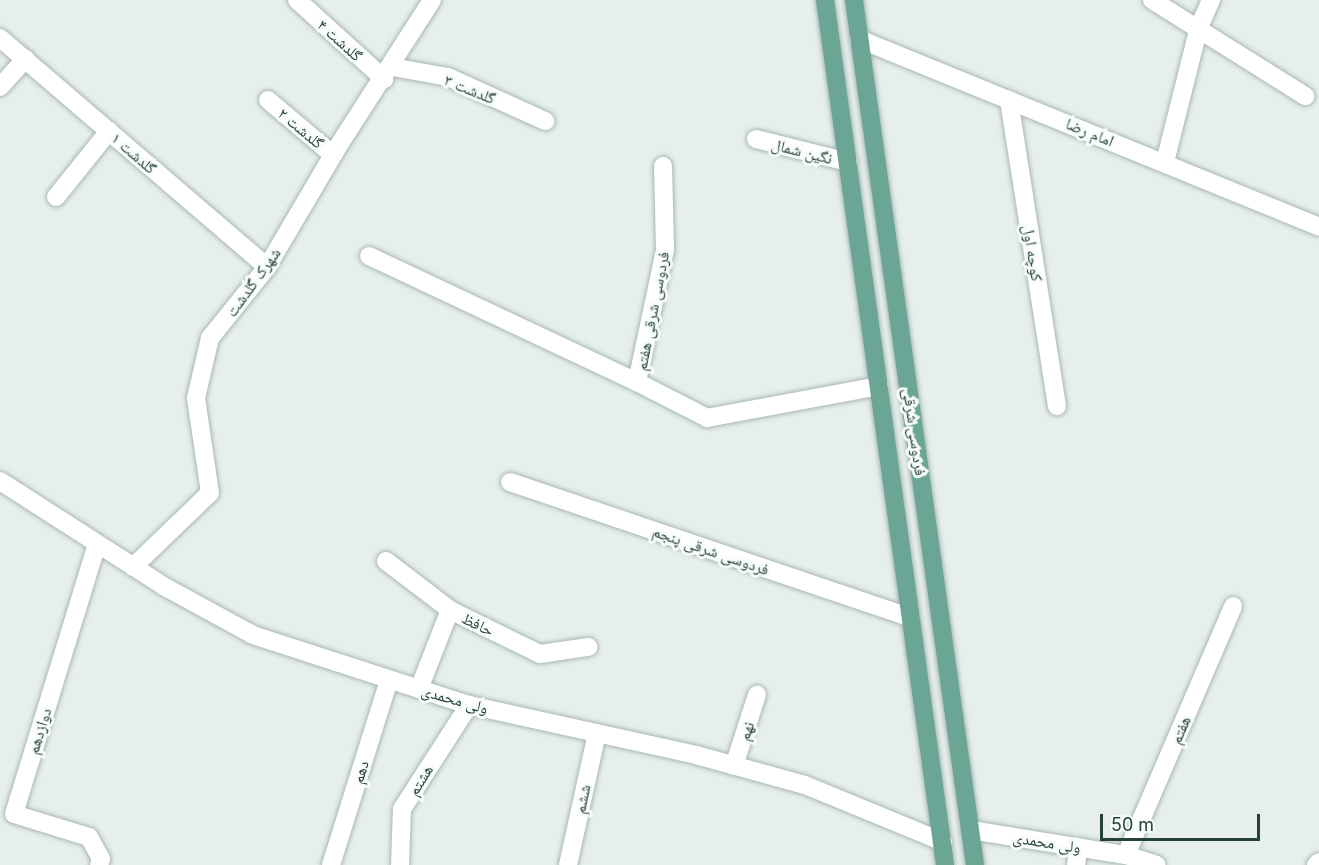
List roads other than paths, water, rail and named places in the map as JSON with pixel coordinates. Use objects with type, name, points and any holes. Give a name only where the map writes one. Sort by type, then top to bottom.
[{"type":"main road","name":"فردوسی شرقی","points":[[825,0],[945,865]]},
{"type":"main road","name":"فردوسی شرقی","points":[[854,0],[975,865]]},
{"type":"street","name":"گلدشت ۴","points":[[297,0],[388,73]]},
{"type":"street","name":"شهرک گلدشت","points":[[133,567],[210,493],[196,398],[210,338],[267,267],[333,155],[388,73],[432,0]]},
{"type":"street","points":[[1152,0],[1199,27],[1305,96]]},
{"type":"street","points":[[1165,162],[1199,27],[1211,0]]},
{"type":"street","name":"گلدشت ۱","points":[[0,38],[267,267]]},
{"type":"street","name":"امام رضا","points":[[859,39],[1165,162],[1319,227]]},
{"type":"street","points":[[0,87],[25,59]]},
{"type":"street","name":"گلدشت ۳","points":[[388,73],[448,77],[544,121]]},
{"type":"street","name":"کوچه اول","points":[[1009,99],[1057,406]]},
{"type":"street","name":"گلدشت ۲","points":[[268,100],[333,155]]},
{"type":"street","points":[[56,196],[109,131]]},
{"type":"street","name":"نگین شمال","points":[[756,139],[848,162]]},
{"type":"street","name":"فردوسی شرقی هفتم","points":[[663,166],[665,250],[637,382],[707,418],[879,386]]},
{"type":"street","points":[[369,256],[637,382]]},
{"type":"street","name":"ولی محمدی","points":[[0,481],[133,567],[253,635],[469,705],[597,733],[804,785],[942,842]]},
{"type":"street","name":"فردوسی شرقی پنجم","points":[[510,482],[911,618]]},
{"type":"street","name":"دوازدهم","points":[[97,544],[14,814],[89,837],[101,859],[99,865]]},
{"type":"street","points":[[386,561],[450,610]]},
{"type":"street","name":"هفتم","points":[[1126,855],[1233,606]]},
{"type":"street","name":"حافظ","points":[[419,689],[450,610],[540,654],[588,647]]},
{"type":"street","name":"دهم","points":[[331,865],[388,680]]},
{"type":"street","name":"نهم","points":[[734,766],[757,695]]},
{"type":"street","name":"هشتم","points":[[400,865],[402,809],[469,705]]},
{"type":"street","name":"ششم","points":[[568,865],[597,733]]},
{"type":"street","name":"ولی محمدی","points":[[971,830],[1077,856],[1126,855],[1156,865]]}]
